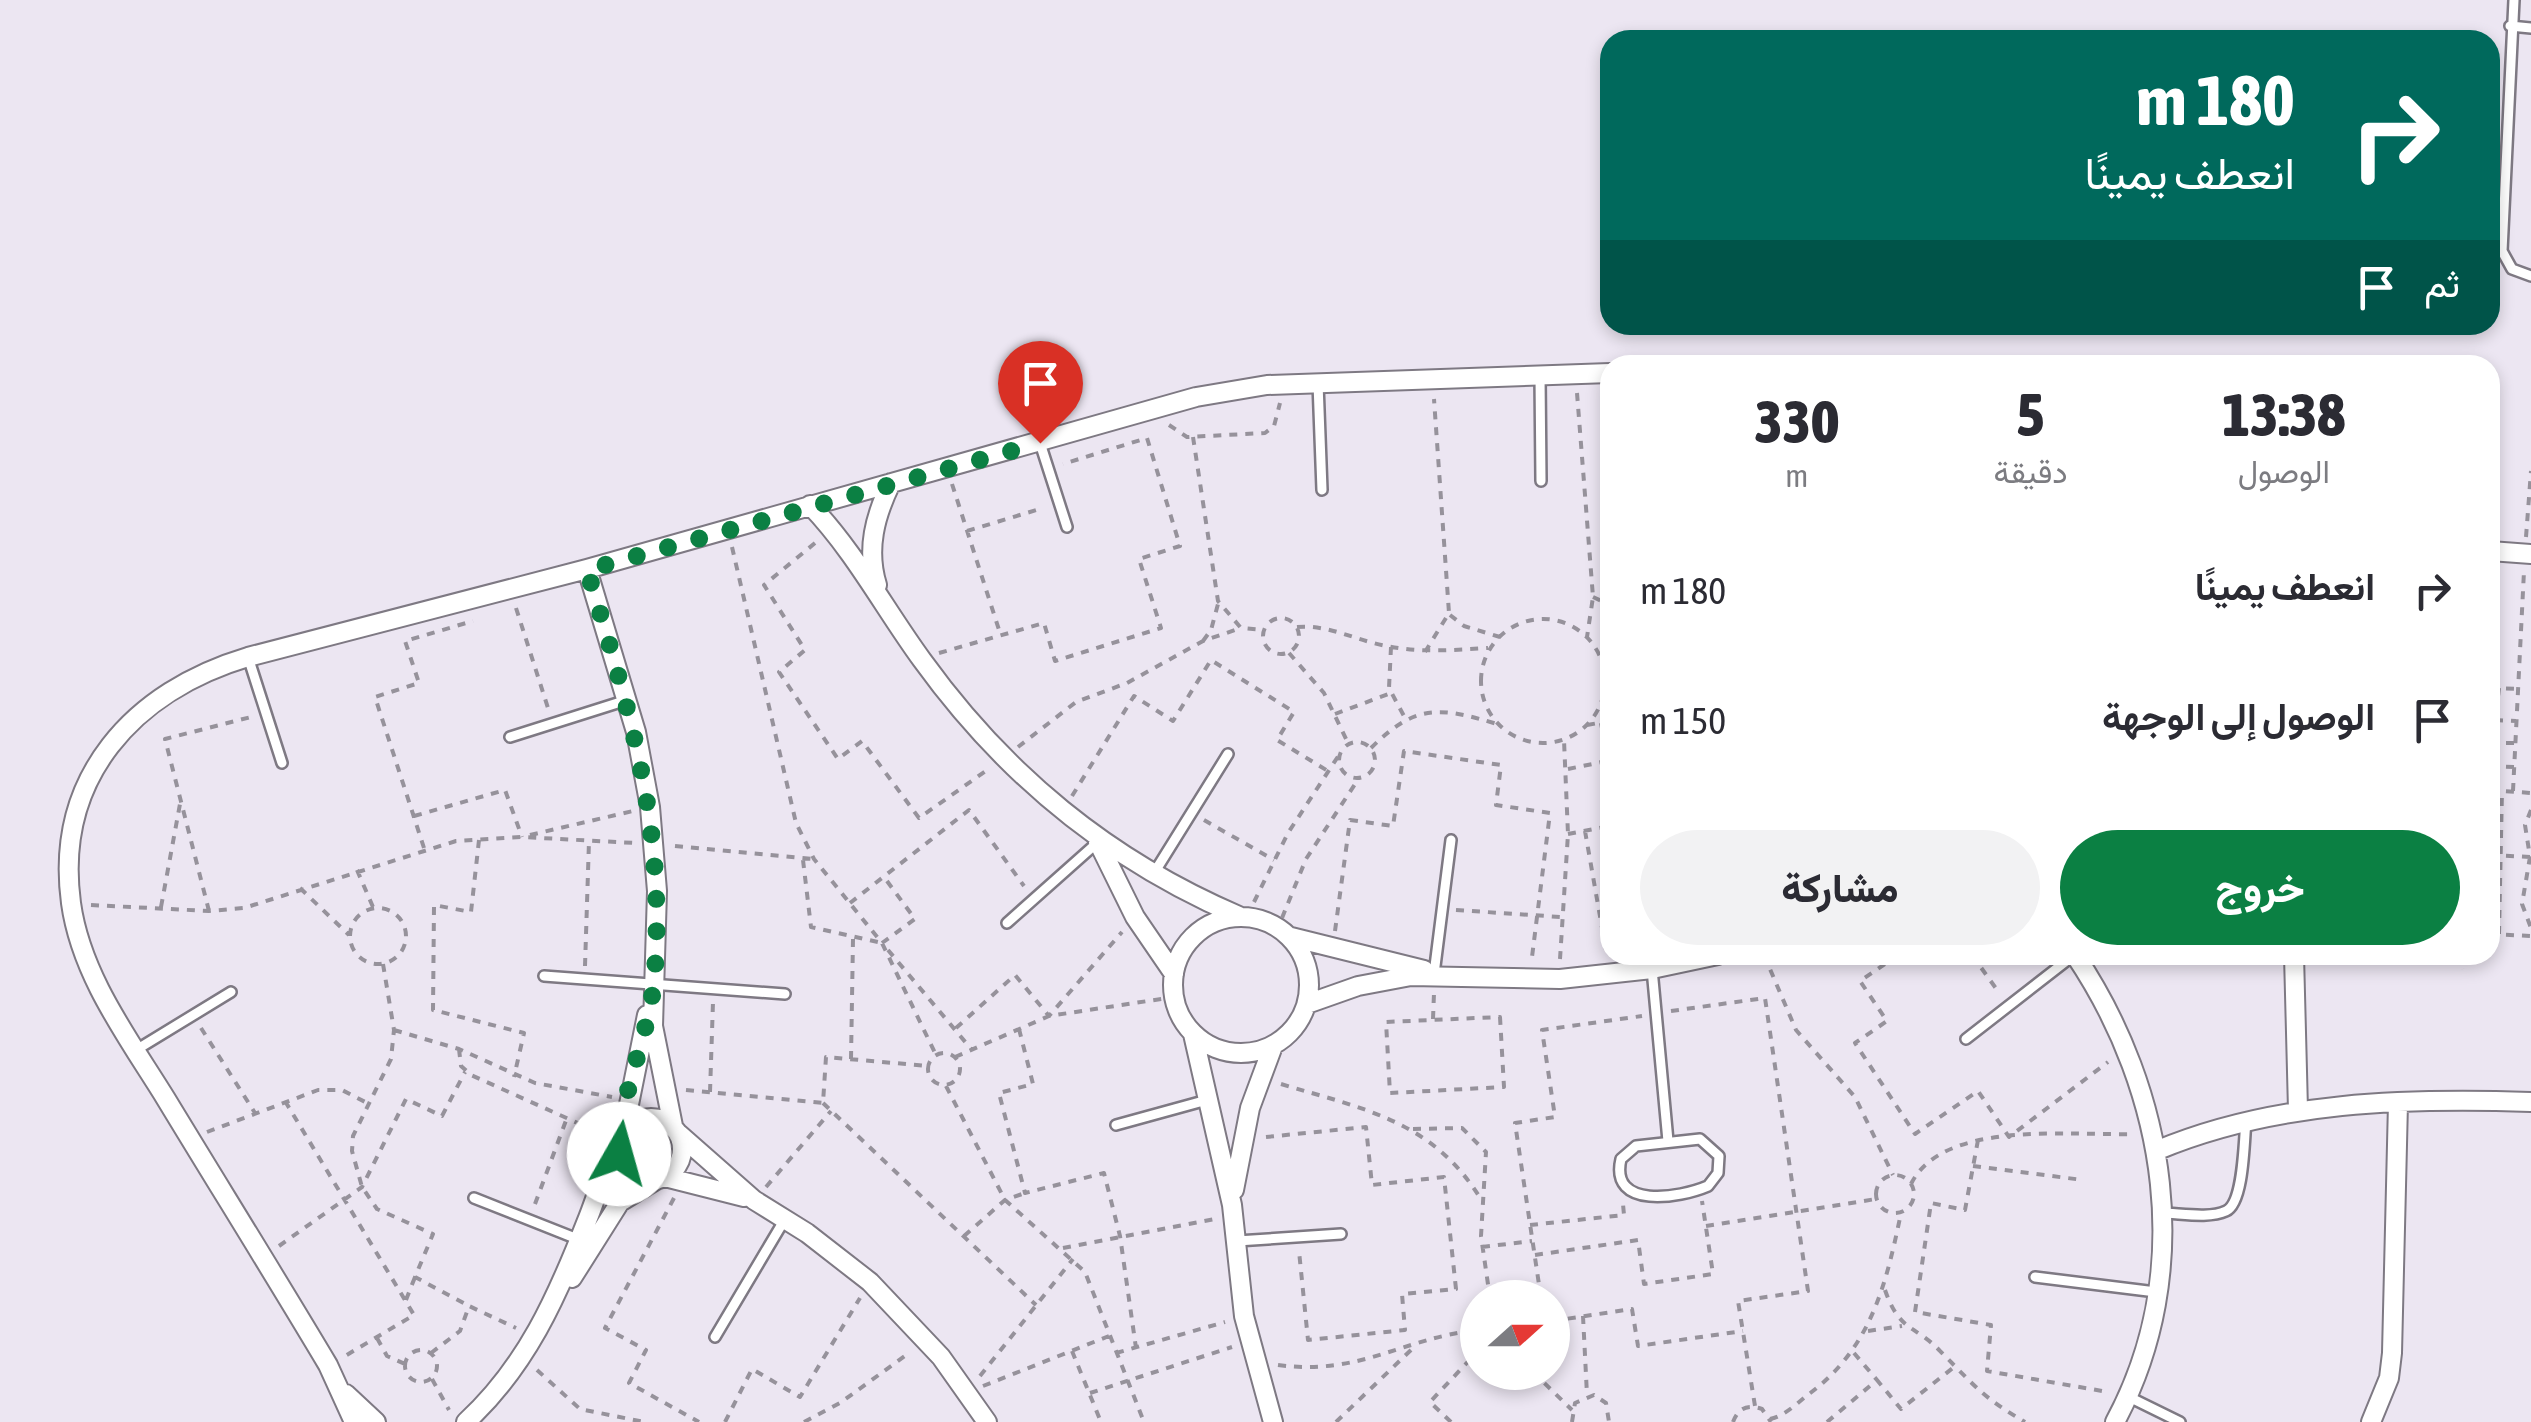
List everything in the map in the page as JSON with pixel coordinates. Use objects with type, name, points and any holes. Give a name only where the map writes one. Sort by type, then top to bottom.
[{"type":"street","points":[[354,1422],[328,1365],[98,985],[71,904],[70,854],[78,805],[96,765],[118,734],[175,685],[248,657],[587,570],[1231,389],[1600,373]]},
{"type":"street","points":[[882,600],[872,553],[874,528],[891,483]]},
{"type":"street","points":[[810,505],[842,540],[920,658],[975,727],[1062,814],[1098,842],[1152,876],[1243,916],[1285,932],[1434,974]]},
{"type":"street","points":[[2500,552],[2528,554]]},
{"type":"street","points":[[558,1294],[581,1266],[620,1202],[668,1179],[682,1154],[662,1088],[652,992],[655,844],[650,806],[627,700],[587,570]]},
{"type":"street","points":[[1098,842],[1135,917],[1174,974]]},
{"type":"street","points":[[1243,916],[1201,929],[1183,949],[1174,974],[1174,997],[1193,1034],[1210,1099],[1232,1210],[1244,1316],[1273,1422]]},
{"type":"street","points":[[1232,1210],[1242,1140],[1261,1077],[1273,1046],[1294,1028],[1307,1004],[1306,962],[1285,932]]},
{"type":"street","points":[[1307,1004],[1384,980],[1434,974],[1560,979],[1670,965]]},
{"type":"street","points":[[2081,965],[2128,1047],[2157,1142],[2161,1213],[2156,1292],[2127,1396],[2115,1422]]},
{"type":"street","points":[[2294,965],[2298,1110]]},
{"type":"street","points":[[466,1422],[524,1355],[558,1294],[621,1139],[626,1100],[652,992]]},
{"type":"street","points":[[1193,1034],[1232,1053],[1273,1046]]},
{"type":"street","points":[[2157,1142],[2298,1110],[2398,1103],[2531,1102]]},
{"type":"street","points":[[2371,1422],[2391,1366],[2398,1103]]},
{"type":"street","points":[[621,1139],[646,1117],[676,1130],[754,1200],[870,1282],[927,1340],[987,1422]]},
{"type":"street","points":[[621,1139],[628,1171],[754,1200]]},
{"type":"street","points":[[342,1390],[376,1422]]},
{"type":"lane","points":[[2514,0],[2502,251],[2512,268],[2531,276]]},
{"type":"lane","points":[[2510,26],[2531,28]]},
{"type":"lane","points":[[1540,376],[1541,482]]},
{"type":"lane","points":[[1318,383],[1322,490]]},
{"type":"lane","points":[[1040,443],[1066,526]]},
{"type":"lane","points":[[248,657],[282,763]]},
{"type":"lane","points":[[510,738],[627,700]]},
{"type":"lane","points":[[1152,876],[1228,754]]},
{"type":"lane","points":[[1434,974],[1452,840]]},
{"type":"lane","points":[[1007,923],[1098,842]]},
{"type":"lane","points":[[1966,1040],[2062,965]]},
{"type":"lane","points":[[1652,969],[1668,1141]]},
{"type":"lane","points":[[544,976],[652,992],[714,988],[784,994]]},
{"type":"lane","points":[[136,1050],[231,992]]},
{"type":"lane","points":[[1116,1125],[1210,1099]]},
{"type":"lane","points":[[2161,1213],[2218,1213],[2231,1208],[2238,1196],[2246,1120]]},
{"type":"lane","points":[[1700,1139],[1714,1148],[1718,1173],[1700,1190],[1644,1198],[1620,1180],[1619,1169],[1627,1151],[1668,1141],[1700,1139]]},
{"type":"lane","points":[[474,1198],[580,1240]]},
{"type":"lane","points":[[715,1336],[785,1219]]},
{"type":"lane","points":[[1234,1241],[1341,1234]]},
{"type":"lane","points":[[2035,1277],[2156,1292]]},
{"type":"lane","points":[[2127,1396],[2180,1422]]},
{"type":"path","points":[[1575,374],[1593,596],[1587,637]]},
{"type":"path","points":[[1425,652],[1443,630],[1448,614],[1433,380]]},
{"type":"path","points":[[1162,408],[1174,431],[1193,437],[1270,430],[1284,384]]},
{"type":"path","points":[[1193,437],[1218,601],[1212,630],[1204,640],[1241,628],[1263,630],[1279,617],[1297,627],[1318,625],[1392,647],[1425,652],[1491,648]]},
{"type":"path","points":[[920,658],[1044,623],[1056,661],[1161,628],[1139,558],[1180,546],[1147,438],[1048,468]]},
{"type":"path","points":[[947,468],[1001,636]]},
{"type":"path","points":[[2514,791],[2531,472]]},
{"type":"path","points":[[966,532],[1059,503]]},
{"type":"path","points":[[728,528],[792,812],[814,859],[972,1050]]},
{"type":"path","points":[[1593,596],[1600,599]]},
{"type":"path","points":[[1218,601],[1241,628]]},
{"type":"path","points":[[516,608],[552,724]]},
{"type":"path","points":[[1448,614],[1464,626],[1500,637]]},
{"type":"path","points":[[424,848],[375,697],[420,683],[405,642],[479,619]]},
{"type":"path","points":[[1500,725],[1482,688],[1491,648],[1500,637],[1523,622],[1550,619],[1587,637],[1600,657]]},
{"type":"path","points":[[1289,652],[1298,641],[1297,627]]},
{"type":"path","points":[[1263,630],[1268,650],[1289,652],[1336,714],[1348,743]]},
{"type":"path","points":[[1392,647],[1391,693],[1406,719]]},
{"type":"path","points":[[1062,814],[1134,696],[1174,721],[1211,660],[1294,712],[1277,740],[1328,772]]},
{"type":"path","points":[[2500,688],[2518,690]]},
{"type":"path","points":[[1336,714],[1391,693]]},
{"type":"path","points":[[1587,725],[1600,698]]},
{"type":"path","points":[[1372,748],[1406,719],[1439,710],[1500,725],[1537,743],[1564,740],[1587,725],[1600,723]]},
{"type":"path","points":[[209,911],[165,739],[266,714]]},
{"type":"path","points":[[2500,720],[2517,721]]},
{"type":"path","points":[[1560,979],[1568,834],[1564,740]]},
{"type":"path","points":[[1243,916],[1348,743],[1361,742],[1372,748]]},
{"type":"path","points":[[2500,742],[2516,743]]},
{"type":"path","points":[[1285,932],[1306,859],[1359,778],[1374,767],[1372,748]]},
{"type":"path","points":[[1339,755],[1340,769],[1359,778]]},
{"type":"path","points":[[1568,769],[1600,763]]},
{"type":"path","points":[[2500,766],[2514,767]]},
{"type":"path","points":[[414,816],[505,790],[522,838]]},
{"type":"path","points":[[2500,894],[2502,790],[2531,792]]},
{"type":"path","points":[[160,908],[180,799]]},
{"type":"path","points":[[522,838],[650,806]]},
{"type":"path","points":[[850,903],[969,810],[1034,899]]},
{"type":"path","points":[[2531,810],[2524,825],[2530,857],[2522,904],[2531,928]]},
{"type":"path","points":[[1190,811],[1274,860]]},
{"type":"path","points":[[1568,834],[1600,828]]},
{"type":"path","points":[[1585,831],[1600,914]]},
{"type":"path","points":[[71,904],[209,911],[244,908],[356,868],[424,848],[479,838],[655,844],[814,859]]},
{"type":"path","points":[[479,838],[472,912],[434,905],[432,1010],[524,1033],[514,1077]]},
{"type":"path","points":[[584,979],[589,841]]},
{"type":"path","points":[[2501,855],[2530,857]]},
{"type":"path","points":[[802,858],[811,927],[882,943],[915,919],[884,877]]},
{"type":"path","points":[[356,868],[373,907]]},
{"type":"path","points":[[300,888],[349,935],[363,960],[383,964],[400,954],[405,926],[393,911],[373,907],[356,917],[349,935]]},
{"type":"path","points":[[1442,909],[1561,917]]},
{"type":"path","points":[[1049,1016],[1135,917]]},
{"type":"path","points":[[2500,934],[2531,936]]},
{"type":"path","points":[[851,1059],[853,936]]},
{"type":"path","points":[[882,943],[936,1055]]},
{"type":"path","points":[[383,964],[394,1030],[386,1076],[353,1136],[352,1150],[362,1186],[376,1209],[433,1234],[406,1301]]},
{"type":"path","points":[[1609,965],[1611,975]]},
{"type":"path","points":[[1768,965],[1796,1030],[1855,1098],[1893,1175],[1912,1184]]},
{"type":"path","points":[[1883,965],[1860,981],[1887,1021],[1854,1044],[1915,1134],[1978,1091],[2009,1137]]},
{"type":"path","points":[[1979,965],[2008,1006]]},
{"type":"path","points":[[2460,965],[2462,970]]},
{"type":"path","points":[[956,1029],[1015,974],[1049,1016]]},
{"type":"path","points":[[710,1092],[714,988]]},
{"type":"path","points":[[936,1055],[955,1057],[1049,1016],[1174,997]]},
{"type":"path","points":[[193,1016],[254,1113]]},
{"type":"path","points":[[1500,1017],[1504,1088],[1390,1093],[1386,1022],[1434,1020],[1500,1017]]},
{"type":"path","points":[[1018,1029],[1033,1084],[999,1093],[1025,1193]]},
{"type":"path","points":[[394,1030],[459,1049],[514,1077],[626,1100]]},
{"type":"path","points":[[2009,1137],[2128,1047]]},
{"type":"path","points":[[264,1256],[345,1202],[362,1186],[406,1100],[442,1116],[465,1072],[459,1049]]},
{"type":"path","points":[[928,1066],[936,1055]]},
{"type":"path","points":[[823,1103],[826,1057],[928,1066]]},
{"type":"path","points":[[946,1086],[960,1071],[955,1057]]},
{"type":"path","points":[[928,1066],[934,1082],[946,1086],[1005,1200],[1063,1248],[1085,1272],[1144,1422]]},
{"type":"path","points":[[465,1072],[621,1139]]},
{"type":"path","points":[[1261,1077],[1370,1110],[1412,1129],[1453,1160],[1482,1201]]},
{"type":"path","points":[[662,1088],[823,1103],[1036,1305]]},
{"type":"path","points":[[190,1139],[285,1101],[330,1089],[371,1105]]},
{"type":"path","points":[[285,1101],[414,1315],[328,1365]]},
{"type":"path","points":[[754,1200],[831,1111]]},
{"type":"path","points":[[528,1220],[568,1115]]},
{"type":"path","points":[[1412,1129],[1451,1124],[1480,1142],[1488,1164],[1482,1201],[1482,1247],[1487,1280]]},
{"type":"path","points":[[1242,1140],[1366,1127],[1372,1184],[1444,1178],[1456,1288],[1402,1294],[1405,1330],[1308,1340],[1297,1237]]},
{"type":"path","points":[[1570,1318],[1632,1309],[1638,1346],[1742,1331],[1754,1406],[1770,1420],[1780,1420],[1832,1376],[1866,1331],[1885,1290],[1901,1213],[1912,1204],[1912,1184],[1918,1169],[1935,1155],[1978,1140],[2009,1137],[2157,1142]]},
{"type":"path","points":[[1978,1140],[1965,1210],[1931,1204],[1915,1312],[1991,1325],[1988,1371],[2127,1396]]},
{"type":"path","points":[[1973,1166],[2083,1180]]},
{"type":"path","points":[[962,1238],[1005,1200],[1104,1173],[1120,1236],[1136,1348]]},
{"type":"path","points":[[1876,1199],[1878,1186],[1893,1175]]},
{"type":"path","points":[[668,1179],[605,1328],[646,1350],[630,1383],[700,1422]]},
{"type":"path","points":[[1530,1226],[1624,1215],[1620,1180]]},
{"type":"path","points":[[1535,1255],[1638,1240],[1644,1284],[1713,1274],[1700,1190]]},
{"type":"path","points":[[1876,1199],[1889,1212],[1901,1213]]},
{"type":"path","points":[[1706,1226],[1876,1199]]},
{"type":"path","points":[[1063,1248],[1232,1210]]},
{"type":"path","points":[[1482,1247],[1533,1240]]},
{"type":"path","points":[[968,1392],[1074,1258]]},
{"type":"path","points":[[415,1277],[535,1337]]},
{"type":"path","points":[[725,1422],[752,1369],[800,1396],[870,1282]]},
{"type":"path","points":[[1885,1290],[1902,1326],[1940,1350],[1980,1396],[2025,1422]]},
{"type":"path","points":[[405,1364],[418,1350],[431,1352],[460,1331],[468,1306]]},
{"type":"path","points":[[1116,1353],[1244,1316]]},
{"type":"path","points":[[1572,1410],[1587,1396],[1583,1316]]},
{"type":"path","points":[[1866,1331],[1902,1326]]},
{"type":"path","points":[[1254,1361],[1316,1369],[1345,1367],[1460,1334]]},
{"type":"path","points":[[968,1392],[1109,1336]]},
{"type":"path","points":[[377,1338],[390,1359],[405,1364]]},
{"type":"path","points":[[804,1422],[840,1403],[927,1340]]},
{"type":"path","points":[[1090,1393],[1249,1341]]},
{"type":"path","points":[[1336,1422],[1414,1346]]},
{"type":"path","points":[[1072,1351],[1101,1422]]},
{"type":"path","points":[[431,1352],[438,1365],[432,1378]]},
{"type":"path","points":[[1853,1352],[1901,1409],[1954,1368]]},
{"type":"path","points":[[524,1355],[580,1409],[644,1422]]},
{"type":"path","points":[[405,1364],[406,1372],[417,1382],[432,1378]]},
{"type":"path","points":[[1451,1422],[1430,1402],[1460,1370]]},
{"type":"path","points":[[432,1378],[456,1422]]},
{"type":"path","points":[[1827,1422],[1877,1380]]},
{"type":"path","points":[[1551,1390],[1572,1410],[1572,1422]]},
{"type":"path","points":[[1587,1396],[1606,1403],[1609,1422]]},
{"type":"path","points":[[1733,1422],[1742,1408],[1754,1406]]},
{"type":"route","points":[[619,1154],[626,1100],[654,984],[655,844],[636,732],[587,570],[1040,443]]}]
